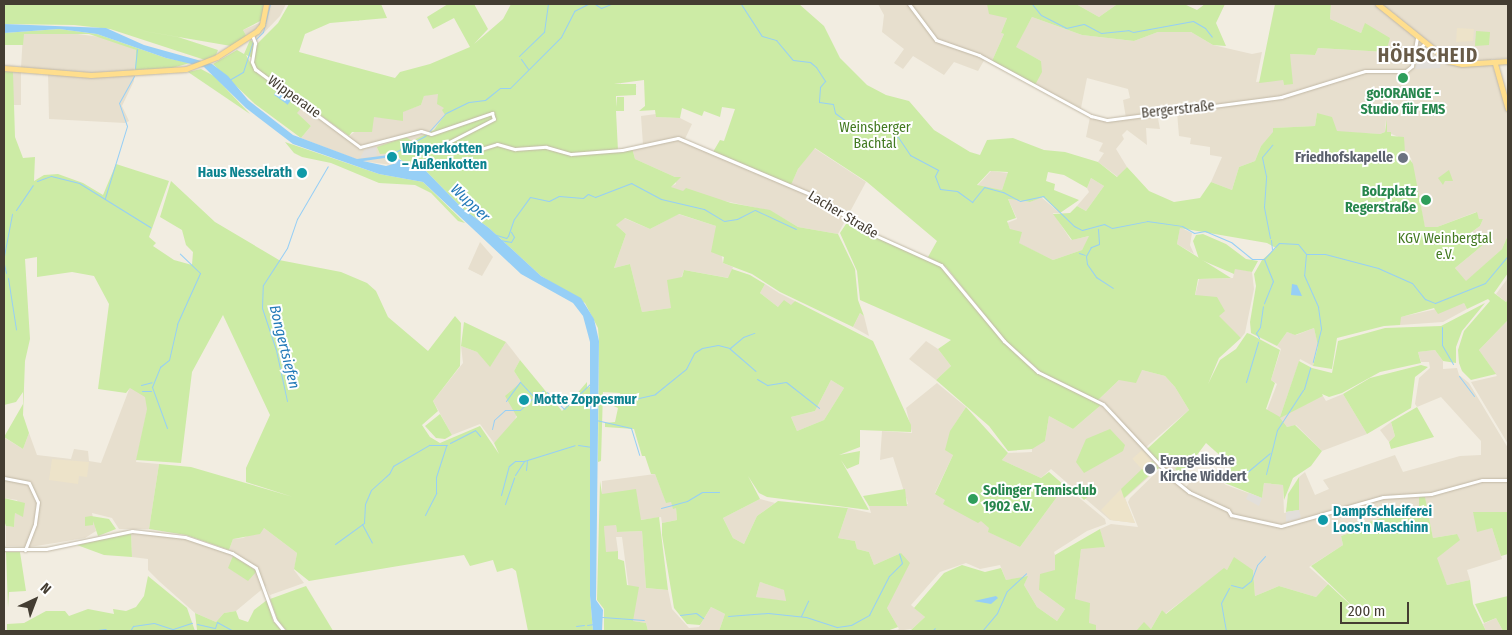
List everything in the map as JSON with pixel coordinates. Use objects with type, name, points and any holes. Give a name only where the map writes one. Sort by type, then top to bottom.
[{"type":"main road","points":[[4,68],[77,75],[186,69],[226,53],[254,38],[261,27],[266,4]]},
{"type":"main road","points":[[1378,4],[1417,38],[1421,44],[1445,60],[1462,64],[1508,61]]},
{"type":"main road","points":[[1498,62],[1508,108]]},
{"type":"street","name":"Bergerstraße","points":[[909,4],[935,39],[981,56],[1090,116],[1107,120],[1262,100],[1294,94],[1365,70],[1410,68],[1415,53]]},
{"type":"street","name":"Wipperaue","points":[[254,38],[252,58],[256,69],[361,147],[421,131]]},
{"type":"street","points":[[1415,53],[1421,44]]},
{"type":"street","points":[[1415,53],[1421,44]]},
{"type":"street","name":"Lacher Straße","points":[[421,131],[428,133],[492,113],[494,119],[449,142],[447,148],[471,152],[497,144],[515,149],[546,147],[571,154],[622,150],[676,138],[810,194],[870,233],[941,265],[1004,341],[1038,372],[1108,408],[1179,485],[1228,510],[1231,516],[1281,526],[1383,497],[1431,494],[1482,480],[1508,480]]},
{"type":"street","points":[[4,478],[29,482],[38,502],[35,524],[25,550]]},
{"type":"street","points":[[5,549],[46,549],[118,532],[156,532],[185,537],[222,549],[260,572],[273,614],[284,631]]},
{"type":"shaded area","points":[[269,4],[286,4],[280,16],[256,41],[252,34],[247,37],[243,30],[264,21]]},
{"type":"shaded area","points":[[878,4],[987,4],[1007,18],[1001,33],[1004,34],[992,61],[986,57],[978,71],[954,62],[944,75],[913,56],[903,69],[894,63],[904,49],[882,32],[884,15]]},
{"type":"shaded area","points":[[1076,4],[1126,4],[1116,5],[1099,17]]},
{"type":"shaded area","points":[[1331,4],[1508,4],[1508,58],[1491,59],[1508,114],[1508,235],[1502,249],[1466,282],[1455,268],[1483,245],[1470,244],[1465,237],[1480,226],[1483,219],[1479,219],[1476,212],[1437,227],[1425,228],[1411,158],[1405,153],[1403,139],[1387,132],[1386,119],[1385,132],[1380,134],[1337,132],[1317,113],[1315,126],[1273,128],[1274,132],[1261,146],[1255,161],[1239,167],[1232,190],[1211,182],[1222,157],[1210,155],[1210,147],[1190,144],[1191,138],[1179,136],[1177,112],[1157,113],[1160,129],[1146,128],[1147,145],[1127,130],[1122,135],[1124,139],[1116,149],[1127,167],[1118,177],[1098,162],[1104,153],[1099,151],[1103,143],[1086,137],[1090,117],[1103,121],[1126,118],[1123,100],[1130,98],[1128,89],[1087,78],[1081,108],[1035,85],[1041,61],[1015,47],[1032,17],[1082,35],[1134,41],[1158,32],[1191,32],[1213,45],[1252,54],[1262,52],[1256,82],[1283,79],[1284,85],[1290,54],[1315,55],[1318,48],[1386,52],[1365,24],[1361,33],[1330,19]]},
{"type":"shaded area","points":[[1457,28],[1474,29],[1473,41],[1456,42]]},
{"type":"shaded area","points":[[70,33],[108,38],[136,50],[134,81],[122,106],[129,121],[125,123],[49,119],[48,71],[21,68],[23,34]]},
{"type":"shaded area","points":[[1430,54],[1441,63],[1440,68],[1415,69],[1417,61],[1420,60],[1418,55]]},
{"type":"shaded area","points":[[13,72],[21,72],[21,105],[13,105]]},
{"type":"shaded area","points":[[448,89],[452,114],[428,134],[395,153],[398,159],[392,165],[361,161],[301,138],[311,126],[296,113],[304,105],[347,138],[374,116],[384,118],[421,105],[424,96]]},
{"type":"shaded area","points":[[656,114],[656,117],[680,118],[692,124],[684,141],[790,187],[798,169],[814,148],[866,182],[838,234],[798,227],[771,211],[683,192],[670,187],[676,184],[675,177],[635,159],[632,148],[643,145],[641,116]]},
{"type":"shaded area","points":[[376,147],[377,156],[360,158],[365,149]]},
{"type":"shaded area","points":[[991,171],[1008,173],[1002,190],[977,186]]},
{"type":"shaded area","points":[[1091,178],[1104,186],[1086,211],[1077,206],[1089,192],[1087,188]]},
{"type":"shaded area","points":[[1041,197],[1060,213],[1053,213],[1071,240],[1090,236],[1082,250],[1053,260],[1018,243],[1007,223],[1017,219],[1008,199],[1030,202]]},
{"type":"shaded area","points":[[678,214],[716,226],[723,263],[733,267],[729,278],[684,270],[671,308],[642,312],[630,264],[614,268],[626,234],[616,225],[624,218],[650,229]]},
{"type":"shaded area","points":[[1180,227],[1192,233],[1190,245],[1194,254],[1177,244]]},
{"type":"shaded area","points":[[480,242],[493,257],[482,276],[468,269]]},
{"type":"shaded area","points":[[1235,268],[1252,272],[1254,289],[1245,333],[1241,338],[1195,296],[1199,279],[1233,278]]},
{"type":"shaded area","points":[[1508,278],[1508,299],[1506,302],[1496,294]]},
{"type":"shaded area","points":[[765,284],[795,301],[792,306],[778,307],[760,293]]},
{"type":"shaded area","points":[[1464,303],[1467,309],[1443,322],[1400,325],[1400,317]]},
{"type":"shaded area","points":[[860,313],[864,316],[869,336],[853,327]]},
{"type":"shaded area","points":[[1508,320],[1508,444],[1471,382],[1497,376],[1479,350]]},
{"type":"shaded area","points":[[1314,328],[1318,345],[1313,366],[1300,359],[1280,417],[1323,396],[1326,401],[1343,394],[1367,434],[1322,451],[1296,425],[1287,427],[1267,410],[1277,384],[1271,380],[1281,349],[1277,346],[1287,332],[1296,335]]},
{"type":"shaded area","points":[[926,341],[938,349],[951,366],[936,380],[909,359]]},
{"type":"shaded area","points":[[506,342],[520,360],[514,371],[521,382],[515,422],[494,443],[480,424],[452,435],[433,401],[463,363],[461,346],[477,352],[490,366]]},
{"type":"shaded area","points":[[1435,350],[1443,361],[1443,369],[1457,368],[1459,375],[1469,383],[1508,448],[1508,512],[1473,513],[1492,528],[1502,559],[1467,570],[1470,580],[1447,585],[1436,558],[1457,534],[1433,538],[1425,498],[1420,497],[1419,515],[1393,514],[1357,526],[1358,530],[1341,536],[1343,545],[1309,567],[1328,584],[1316,597],[1279,586],[1255,596],[1253,570],[1234,558],[1227,570],[1224,569],[1165,614],[1162,610],[1151,629],[1144,623],[1136,631],[1096,631],[1089,624],[1075,600],[1081,548],[1104,547],[1100,529],[1111,524],[1138,527],[1128,502],[1172,457],[1179,465],[1175,470],[1182,475],[1177,481],[1186,487],[1196,474],[1205,478],[1210,473],[1226,485],[1262,498],[1264,483],[1283,485],[1284,513],[1299,510],[1299,477],[1305,472],[1315,495],[1329,489],[1323,480],[1395,455],[1403,472],[1460,456],[1481,455],[1481,441],[1441,397],[1417,407],[1415,404],[1419,378],[1430,368],[1429,362],[1421,362],[1418,352]]},
{"type":"shaded area","points":[[1142,370],[1165,376],[1175,387],[1189,410],[1145,448],[1109,407],[1097,401],[1119,380]]},
{"type":"shaded area","points":[[831,380],[844,388],[824,420],[797,431],[791,417],[815,411]]},
{"type":"shaded area","points":[[937,383],[966,407],[951,430],[953,455],[935,493],[1010,512],[989,532],[1020,547],[1065,486],[1105,519],[1106,524],[1087,531],[1054,552],[1057,561],[1055,570],[1039,590],[1065,609],[1057,621],[1037,607],[1024,585],[1027,577],[1006,580],[1000,565],[980,569],[966,563],[940,572],[911,605],[925,617],[912,629],[895,631],[899,629],[887,608],[901,553],[874,565],[869,552],[857,549],[855,541],[838,538],[848,508],[871,513],[869,506],[908,504],[893,457],[880,460],[882,431],[912,433],[906,408]]},
{"type":"shaded area","points":[[130,387],[150,397],[136,462],[159,464],[149,529],[119,529],[112,518],[92,513],[96,531],[85,538],[30,547],[6,546],[6,526],[14,527],[15,513],[23,516],[17,500],[4,498],[5,438],[23,449],[29,433],[37,455],[71,459],[74,449],[88,451],[89,461],[101,463]]},
{"type":"shaded area","points":[[1101,405],[1160,467],[1125,498],[1135,523],[1110,520],[1051,469],[1041,478],[1002,460],[1008,453],[1032,452],[1032,446],[1045,441],[1049,416],[1073,429]]},
{"type":"shaded area","points":[[1391,422],[1395,436],[1389,442],[1380,430]]},
{"type":"shaded area","points":[[1142,450],[1152,461],[1142,470],[1132,459]]},
{"type":"shaded area","points":[[52,459],[89,462],[87,477],[79,476],[78,484],[49,480]]},
{"type":"shaded area","points":[[655,474],[666,502],[671,502],[676,508],[677,520],[662,523],[661,517],[640,520],[602,494],[602,481]]},
{"type":"shaded area","points":[[1121,489],[1135,523],[1111,520],[1101,510]]},
{"type":"shaded area","points":[[1249,493],[1262,498],[1259,506],[1246,499]]},
{"type":"shaded area","points":[[760,499],[775,503],[757,516],[744,544],[733,538],[723,518]]},
{"type":"shaded area","points":[[1299,510],[1301,518],[1286,522],[1286,512]]},
{"type":"shaded area","points":[[604,525],[616,525],[617,532],[642,531],[646,588],[668,590],[672,609],[689,628],[699,627],[711,607],[725,614],[719,631],[648,631],[646,623],[633,621],[622,537],[616,537],[618,551],[605,553]]},
{"type":"shaded area","points":[[264,528],[297,553],[294,570],[304,583],[270,595],[266,586],[236,611],[224,613],[216,622],[195,613],[160,582],[148,570],[148,559],[132,557],[131,533],[185,538],[229,550],[233,539],[243,538]]},
{"type":"shaded area","points":[[760,582],[785,590],[786,602],[756,597]]},
{"type":"shaded area","points":[[1496,618],[1503,631],[1486,631],[1483,624]]},
{"type":"green space","points":[[4,4],[264,4],[262,20],[243,30],[247,37],[231,46],[126,28],[178,37],[218,50],[216,55],[205,60],[110,29],[74,25],[4,24]]},
{"type":"green space","points":[[289,4],[381,4],[387,18],[330,23],[305,34],[299,52],[395,78],[400,72],[430,64],[470,47],[454,18],[433,29],[427,17],[448,4],[474,4],[488,29],[474,44],[503,19],[511,4],[799,4],[824,26],[840,58],[867,85],[886,95],[909,101],[934,130],[970,152],[980,155],[987,140],[1013,138],[1044,150],[1065,152],[1098,162],[1117,177],[1127,167],[1149,191],[1174,202],[1200,198],[1211,182],[1232,190],[1239,167],[1255,161],[1261,146],[1273,132],[1273,128],[1315,126],[1317,113],[1332,117],[1337,131],[1380,134],[1385,132],[1387,119],[1387,132],[1391,132],[1391,136],[1404,137],[1405,152],[1413,164],[1425,227],[1437,227],[1477,212],[1479,219],[1483,219],[1480,226],[1465,237],[1470,244],[1477,239],[1483,245],[1455,268],[1466,281],[1502,249],[1508,235],[1508,273],[1494,293],[1506,302],[1508,299],[1508,320],[1479,350],[1496,374],[1471,380],[1462,371],[1459,363],[1458,350],[1464,331],[1490,301],[1488,299],[1467,309],[1464,303],[1438,314],[1434,308],[1401,317],[1400,325],[1384,326],[1337,338],[1332,369],[1313,366],[1318,346],[1314,328],[1295,335],[1287,332],[1277,346],[1251,333],[1250,322],[1256,286],[1254,274],[1262,260],[1276,248],[1267,243],[1180,228],[1177,244],[1231,278],[1198,279],[1195,295],[1217,297],[1225,311],[1219,316],[1241,338],[1219,358],[1208,384],[1220,360],[1236,349],[1247,333],[1250,334],[1280,350],[1271,380],[1275,383],[1266,409],[1280,417],[1299,361],[1312,368],[1332,373],[1338,341],[1385,328],[1441,326],[1485,303],[1462,331],[1456,347],[1456,363],[1443,361],[1435,350],[1418,352],[1421,363],[1380,372],[1342,393],[1329,397],[1322,394],[1323,396],[1280,418],[1287,427],[1295,425],[1322,451],[1311,466],[1293,478],[1284,500],[1283,485],[1264,483],[1262,498],[1220,481],[1232,466],[1206,443],[1182,475],[1175,469],[1179,465],[1173,458],[1162,467],[1146,450],[1189,410],[1175,387],[1165,376],[1142,370],[1136,383],[1119,380],[1097,401],[1043,374],[1005,340],[946,267],[928,257],[937,241],[867,182],[815,148],[798,169],[791,185],[713,152],[720,140],[724,141],[735,109],[722,107],[720,117],[704,111],[702,116],[682,108],[680,118],[656,117],[655,110],[639,111],[645,106],[644,80],[614,84],[636,84],[636,95],[616,96],[616,107],[617,97],[624,97],[624,111],[616,111],[618,151],[632,148],[635,159],[675,177],[681,177],[671,187],[683,191],[686,188],[731,203],[770,210],[798,227],[838,234],[855,269],[858,300],[864,316],[860,313],[853,327],[780,292],[752,274],[723,263],[724,257],[711,252],[716,226],[679,214],[650,229],[625,218],[616,225],[626,234],[614,268],[630,264],[642,312],[671,308],[667,280],[682,277],[684,270],[728,278],[732,269],[750,275],[765,284],[760,293],[778,307],[784,300],[791,305],[795,301],[873,341],[911,425],[911,432],[860,430],[860,447],[839,455],[860,451],[859,464],[847,469],[841,460],[869,510],[767,497],[759,493],[748,476],[760,499],[723,518],[733,538],[744,544],[757,516],[778,501],[848,508],[838,538],[855,541],[857,549],[869,552],[874,565],[901,553],[910,563],[887,608],[898,627],[887,631],[719,631],[725,614],[711,607],[700,625],[687,624],[674,608],[662,535],[662,523],[677,520],[676,508],[673,509],[671,502],[666,503],[655,474],[651,474],[645,456],[642,456],[634,429],[605,427],[605,423],[615,422],[618,408],[611,405],[609,399],[621,398],[620,393],[603,392],[601,461],[598,462],[598,328],[585,303],[541,276],[489,228],[462,208],[426,171],[405,164],[395,153],[380,154],[377,147],[406,137],[412,141],[434,130],[445,115],[442,110],[444,108],[437,104],[438,94],[424,96],[421,105],[403,112],[403,121],[374,117],[372,132],[352,132],[349,136],[261,72],[255,66],[253,58],[246,55],[254,69],[304,105],[297,113],[311,126],[301,138],[255,104],[213,64],[237,50],[244,54],[250,40],[257,44],[278,23]],"holes":[[[990,171],[1008,172],[1002,190],[977,185]],[[1048,172],[1064,175],[1087,188],[1091,178],[1104,186],[1086,211],[1077,206],[1070,213],[1053,214],[1072,240],[1089,236],[1082,250],[1053,260],[1019,243],[1022,232],[1010,229],[1007,221],[1016,218],[1008,199],[1030,202],[1043,197],[1060,213],[1079,200],[1054,190],[1055,184],[1046,181]],[[831,380],[844,388],[824,420],[797,431],[791,417],[815,411]],[[760,582],[784,590],[786,601],[756,597]]]},
{"type":"green space","points":[[987,4],[1076,4],[1099,17],[1116,5],[1184,4],[1197,10],[1205,4],[1225,4],[1216,23],[1226,46],[1213,45],[1191,32],[1158,32],[1134,41],[1082,35],[1032,17],[1016,47],[1041,61],[1042,72],[1035,85],[992,61],[1004,34],[1001,33],[1007,18],[989,14]]},
{"type":"green space","points":[[1275,4],[1331,4],[1330,19],[1361,33],[1365,23],[1390,38],[1386,52],[1318,48],[1315,55],[1290,54],[1293,84],[1284,85],[1283,80],[1259,83]]},
{"type":"green space","points":[[59,29],[97,34],[166,58],[190,63],[172,68],[135,70],[136,50],[89,34],[24,34],[23,45],[4,45],[4,33]]},
{"type":"green space","points":[[1476,31],[1490,32],[1489,45],[1475,46]]},
{"type":"green space","points":[[201,69],[214,76],[250,114],[188,72]]},
{"type":"green space","points":[[4,71],[13,72],[15,137],[23,158],[35,157],[34,181],[44,175],[58,174],[83,183],[103,195],[116,164],[169,181],[149,237],[156,243],[153,246],[174,260],[192,265],[193,252],[186,245],[182,230],[160,217],[171,181],[215,222],[279,260],[341,272],[367,283],[376,291],[388,317],[428,351],[455,316],[461,323],[460,366],[433,401],[438,411],[422,425],[430,437],[440,443],[480,426],[499,454],[494,443],[517,417],[505,396],[521,382],[514,371],[520,360],[562,411],[587,382],[587,388],[591,386],[590,596],[593,631],[528,631],[516,571],[512,568],[497,572],[493,560],[470,566],[464,555],[309,581],[294,569],[297,553],[264,528],[260,534],[233,539],[229,550],[186,535],[149,529],[159,464],[191,467],[293,497],[246,482],[246,468],[270,415],[223,315],[192,372],[181,463],[136,460],[147,409],[145,397],[130,388],[126,393],[98,389],[109,304],[94,276],[72,272],[37,277],[37,257],[25,259],[30,339],[25,361],[23,415],[29,433],[23,449],[4,437],[23,404],[23,392],[16,402],[4,405]]},
{"type":"green space","points":[[285,142],[379,174],[423,182],[465,223],[458,221],[431,193],[415,185],[379,183],[331,163],[302,157],[294,153]]},
{"type":"green space","points":[[1449,170],[1453,181],[1445,181],[1443,185],[1438,178]]},
{"type":"green space","points":[[848,221],[934,262],[947,271],[1004,342],[1041,375],[1101,405],[1073,429],[1049,416],[1045,441],[1032,449],[1008,451],[989,426],[936,380],[951,366],[938,349],[951,340],[860,300],[857,271],[840,233]]},
{"type":"green space","points":[[1203,234],[1226,244],[1246,259],[1258,261],[1252,272],[1235,269],[1234,274],[1199,259],[1193,241],[1196,235]]},
{"type":"green space","points":[[464,322],[506,342],[490,367],[477,352],[461,346]]},
{"type":"green space","points":[[1421,365],[1428,367],[1415,377],[1411,408],[1367,434],[1343,394],[1370,378]]},
{"type":"green space","points":[[966,407],[1008,453],[1002,460],[1041,478],[1049,472],[1065,486],[1020,547],[988,532],[989,528],[981,521],[978,523],[943,504],[945,500],[935,494],[953,455],[945,450],[950,431]]},
{"type":"green space","points":[[1417,407],[1434,437],[1391,449],[1389,442],[1395,436],[1391,422]]},
{"type":"green space","points":[[440,414],[452,435],[445,439],[436,438],[425,426]]},
{"type":"green space","points":[[1110,429],[1125,445],[1123,451],[1084,473],[1076,462],[1086,439]]},
{"type":"green space","points":[[1152,461],[1159,468],[1156,470],[1154,467],[1155,470],[1124,498],[1121,489],[1142,469],[1145,472]]},
{"type":"green space","points":[[1299,477],[1299,510],[1286,512],[1288,494]]},
{"type":"green space","points":[[600,481],[602,494],[636,489],[641,520],[659,517],[668,590],[646,588],[642,531],[617,532],[616,525],[604,526],[606,552],[618,551],[618,559],[624,561],[627,585],[639,587],[633,621],[646,623],[648,631],[604,631],[604,609],[597,600]]},
{"type":"green space","points":[[1090,483],[1097,489],[1084,500],[1078,494]]},
{"type":"green space","points":[[905,489],[907,506],[869,506],[863,496]]},
{"type":"green space","points":[[1419,497],[1425,497],[1433,538],[1457,534],[1460,540],[1437,558],[1447,585],[1470,580],[1473,604],[1486,631],[1136,631],[1144,622],[1151,629],[1162,610],[1166,614],[1224,568],[1227,570],[1234,557],[1253,570],[1255,596],[1279,586],[1316,597],[1328,584],[1370,623],[1311,566],[1343,545],[1341,536],[1358,530],[1357,526],[1393,514],[1419,515]]},
{"type":"green space","points":[[4,498],[25,503],[23,517],[15,513],[14,527],[6,526],[4,520]]},
{"type":"green space","points":[[1473,512],[1508,512],[1508,554],[1501,556],[1492,528],[1477,532]]},
{"type":"green space","points":[[85,517],[109,519],[116,529],[98,536],[93,521],[93,525],[85,526]]},
{"type":"green space","points":[[1100,529],[1105,547],[1081,549],[1075,599],[1090,603],[1089,623],[1096,625],[1096,631],[910,631],[925,617],[914,608],[944,573],[962,565],[985,572],[1001,568],[1006,580],[1028,576],[1024,585],[1037,607],[1057,621],[1065,609],[1039,590],[1040,574],[1055,570],[1055,555]]},
{"type":"green space","points":[[131,533],[132,557],[104,555],[77,545]]},
{"type":"green space","points":[[6,552],[20,552],[26,591],[9,592],[8,608]]},
{"type":"green space","points":[[233,556],[257,571],[248,581],[228,568]]},
{"type":"green space","points":[[148,576],[187,608],[195,631],[7,631],[7,624],[24,623],[46,611],[65,611],[69,616],[88,609],[114,614],[113,609],[126,611],[136,607],[144,596]]},
{"type":"green space","points":[[306,586],[333,631],[287,631],[278,621],[270,599]]},
{"type":"green space","points":[[1508,596],[1508,631],[1503,631],[1496,618],[1484,623],[1475,604]]},
{"type":"green space","points":[[267,600],[273,621],[282,631],[197,630],[195,613],[216,622],[224,613],[236,611],[239,619],[248,622],[254,610]]},
{"type":"water","points":[[4,24],[106,28],[144,45],[212,64],[228,76],[248,100],[293,135],[357,159],[389,155],[426,171],[462,208],[489,228],[541,276],[581,298],[594,319],[599,341],[596,600],[603,610],[602,631],[593,631],[590,596],[590,342],[583,316],[573,303],[521,274],[423,182],[379,174],[293,144],[246,108],[204,67],[166,58],[97,34],[59,29],[4,33]],"holes":[[[385,158],[397,163],[386,166],[363,161]]]},
{"type":"water","points":[[278,89],[292,99],[288,105],[274,95]]},
{"type":"water","points":[[1292,284],[1297,285],[1302,296],[1291,295]]},
{"type":"water","points":[[996,596],[998,598],[991,604],[974,601]]},
{"type":"waterway","points":[[256,39],[263,32],[270,4]]},
{"type":"waterway","points":[[519,56],[544,32],[548,4]]},
{"type":"waterway","points":[[388,156],[425,136],[446,113],[469,102],[485,100],[500,88],[510,88],[561,37],[574,11],[588,4]]},
{"type":"waterway","points":[[595,4],[601,8],[611,4]]},
{"type":"waterway","points":[[741,4],[762,36],[776,40],[793,60],[810,62],[816,67],[825,81],[820,87],[819,102],[833,104],[835,113],[861,132],[884,129],[898,137],[910,155],[938,170],[935,176],[940,189],[957,191],[972,202],[984,187],[1003,192],[1020,201],[1043,196],[1074,226],[1082,230],[1104,224],[1112,228],[1147,221],[1182,226],[1194,233],[1205,231],[1231,242],[1252,259],[1264,259],[1279,243],[1298,244],[1306,254],[1325,254],[1378,268],[1412,283],[1425,299],[1435,303],[1485,283],[1508,256]]},
{"type":"waterway","points":[[1032,4],[1041,15],[1066,28],[1084,24],[1101,33],[1128,30],[1133,32],[1193,21],[1205,28],[1212,37]]},
{"type":"waterway","points":[[229,80],[243,72],[253,41]]},
{"type":"waterway","points":[[135,68],[137,49]]},
{"type":"waterway","points":[[521,59],[528,69]]},
{"type":"waterway","points":[[105,198],[127,126],[119,103],[134,76]]},
{"type":"waterway","points":[[1270,238],[1264,207],[1266,176],[1262,157],[1272,145]]},
{"type":"waterway","name":"Bongertsiefen","points":[[287,401],[276,350],[262,308],[263,285],[287,248],[297,219],[328,166]]},
{"type":"waterway","points":[[37,181],[51,176],[79,183],[150,227]]},
{"type":"waterway","points":[[493,234],[506,238],[514,219],[530,197],[549,201],[559,196],[583,198],[588,194],[595,197],[631,183],[661,199],[704,209],[724,221],[737,219],[755,210],[796,229]]},
{"type":"waterway","points":[[16,210],[33,185]]},
{"type":"waterway","points":[[4,256],[12,214]]},
{"type":"waterway","points":[[1098,229],[1099,244],[1091,247],[1086,256],[1087,264],[1096,277],[1113,288]]},
{"type":"waterway","points":[[500,240],[511,242],[514,237],[511,232]]},
{"type":"waterway","points":[[1271,240],[1272,249]]},
{"type":"waterway","points":[[1079,253],[1085,255]]},
{"type":"waterway","points":[[167,428],[152,387],[160,367],[169,360],[177,324],[200,273],[180,254]]},
{"type":"waterway","points":[[1306,254],[1304,275],[1318,307],[1321,329],[1313,362]]},
{"type":"waterway","points":[[1264,259],[1273,281],[1264,303]]},
{"type":"waterway","points":[[4,264],[6,273]]},
{"type":"waterway","points":[[8,278],[16,329]]},
{"type":"waterway","points":[[1259,338],[1256,333],[1260,327],[1263,306]]},
{"type":"waterway","points":[[1442,327],[1442,345],[1453,364]]},
{"type":"waterway","points":[[730,348],[743,337],[754,333]]},
{"type":"waterway","points":[[1246,382],[1258,342]]},
{"type":"waterway","points":[[630,400],[655,394],[686,369],[694,353],[702,348],[718,345],[729,348],[755,371]]},
{"type":"waterway","points":[[1304,389],[1310,368]]},
{"type":"waterway","points":[[1459,376],[1474,396]]},
{"type":"waterway","points":[[757,379],[767,385],[786,382],[819,408]]},
{"type":"waterway","points":[[141,385],[152,382]]},
{"type":"waterway","points":[[506,401],[520,382],[534,397],[543,391]]},
{"type":"waterway","points":[[547,392],[564,409],[592,382]]},
{"type":"waterway","points":[[1266,474],[1277,430],[1303,390]]},
{"type":"waterway","points":[[142,391],[151,391]]},
{"type":"waterway","points":[[492,429],[494,420],[505,410],[520,410],[534,397]]},
{"type":"waterway","points":[[597,404],[618,404],[627,400]]},
{"type":"waterway","points":[[596,420],[631,428],[639,455]]},
{"type":"waterway","points":[[450,443],[475,430],[480,436]]},
{"type":"waterway","points":[[335,544],[364,523],[365,504],[371,490],[389,474],[393,466],[429,445],[447,445]]},
{"type":"waterway","points":[[515,475],[524,461],[575,445]]},
{"type":"waterway","points":[[578,445],[592,447]]},
{"type":"waterway","points":[[425,515],[436,493],[436,477],[446,446]]},
{"type":"waterway","points":[[1246,473],[1270,453]]},
{"type":"waterway","points":[[501,495],[509,466],[515,461],[523,461]]},
{"type":"waterway","points":[[526,470],[527,461]]},
{"type":"waterway","points":[[505,504],[514,478]]},
{"type":"waterway","points":[[661,508],[687,501],[702,492],[719,492]]},
{"type":"waterway","points":[[362,524],[372,543]]},
{"type":"waterway","points":[[728,616],[768,613],[806,617],[837,627],[851,625],[869,615],[889,576],[902,563],[899,553]]},
{"type":"waterway","points":[[1231,585],[1242,588],[1251,581],[1257,565],[1265,556]]},
{"type":"waterway","points":[[982,631],[997,613],[1007,591],[1026,573]]},
{"type":"waterway","points":[[1226,631],[1221,603],[1229,588]]},
{"type":"waterway","points":[[801,616],[808,601]]},
{"type":"waterway","points":[[680,615],[696,613],[703,618]]},
{"type":"waterway","points":[[602,617],[644,620]]},
{"type":"waterway","points":[[197,624],[215,628],[217,622],[233,631]]},
{"type":"waterway","points":[[130,631],[133,626],[154,623],[173,629],[192,623]]},
{"type":"waterway","points":[[587,625],[594,624]]},
{"type":"waterway","points":[[576,626],[584,625]]},
{"type":"waterway","points":[[932,631],[935,628]]},
{"type":"waterway","points":[[91,631],[105,629],[108,631]]},
{"type":"place","name":"go!ORANGE - Studio für EMS","points":[[1403,78]]},
{"type":"place","name":"Wipperkotten – Außenkotten","points":[[392,157]]},
{"type":"place","name":"Friedhofskapelle","points":[[1403,158]]},
{"type":"place","name":"Haus Nesselrath","points":[[302,173]]},
{"type":"place","name":"Bolzplatz Regerstraße","points":[[1426,200]]},
{"type":"place","name":"Motte Zoppesmur","points":[[524,400]]},
{"type":"place","name":"Evangelische Kirche Widdert","points":[[1150,469]]},
{"type":"place","name":"Solinger Tennisclub 1902 e.V.","points":[[973,499]]},
{"type":"place","name":"Dampfschleiferei Loos'n Maschinn","points":[[1323,520]]},
{"type":"district","name":"HÖHSCHEID","points":[[1428,56]]},
{"type":"park label","name":"Weinsberger Bachtal","points":[[875,136]]},
{"type":"park label","name":"KGV Weinbergtal e.V.","points":[[1445,248]]},
{"type":"water label","name":"Wupper","points":[[470,203]]}]
